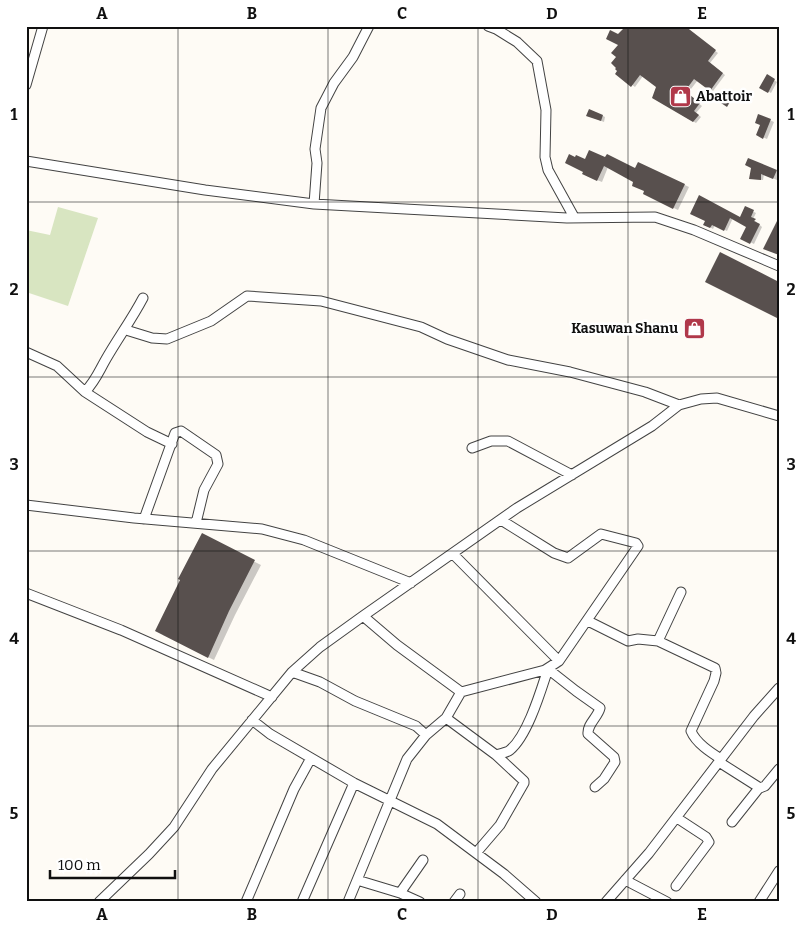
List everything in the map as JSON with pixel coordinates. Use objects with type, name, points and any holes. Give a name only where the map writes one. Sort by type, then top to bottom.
[{"type":"street","points":[[26,85],[43,26]]},
{"type":"street","points":[[314,204],[317,162],[315,149],[321,108],[334,83],[353,57],[369,26]]},
{"type":"street","points":[[488,26],[517,42],[537,61],[546,110],[545,156],[548,170],[574,217]]},
{"type":"street","points":[[26,161],[206,190],[314,204],[567,218],[655,217],[694,230],[779,266]]},
{"type":"street","points":[[126,330],[152,338],[167,339],[211,321],[247,296],[321,301],[421,327],[447,339],[508,360],[570,372],[645,392],[679,406]]},
{"type":"street","points":[[85,392],[96,380],[106,359],[126,330],[143,298]]},
{"type":"street","points":[[26,352],[57,366],[85,392],[147,432],[172,444]]},
{"type":"street","points":[[99,902],[149,854],[174,826],[212,769],[292,672],[320,647],[362,616],[501,520],[652,426],[679,406],[700,399],[717,398],[779,416]]},
{"type":"street","points":[[144,519],[175,433],[181,431],[216,455],[218,464],[204,490],[196,523]]},
{"type":"street","points":[[472,448],[491,441],[508,441],[572,475]]},
{"type":"street","points":[[26,505],[144,519],[262,529],[304,540],[411,583]]},
{"type":"street","points":[[348,902],[407,759],[426,735],[446,718],[461,692],[548,669],[559,661],[636,552],[638,545],[601,534],[568,558],[554,553],[501,520]]},
{"type":"street","points":[[453,554],[559,661]]},
{"type":"street","points":[[658,641],[681,592]]},
{"type":"street","points":[[26,593],[121,630],[272,697]]},
{"type":"street","points":[[362,616],[397,645],[461,692]]},
{"type":"street","points":[[588,621],[628,641],[638,639],[658,641],[715,668],[716,675],[714,681],[691,731],[701,744],[720,760],[759,788]]},
{"type":"street","points":[[496,755],[509,751],[517,742],[535,708],[548,669]]},
{"type":"street","points":[[548,669],[600,708],[588,729],[588,734],[614,757],[615,762],[604,779],[595,787]]},
{"type":"street","points":[[292,672],[320,682],[355,701],[416,726],[426,735]]},
{"type":"street","points":[[606,902],[649,853],[754,716],[779,688]]},
{"type":"street","points":[[446,718],[496,755],[522,778],[524,783],[500,824],[476,853]]},
{"type":"street","points":[[252,720],[270,734],[310,758],[389,801],[437,824],[536,902]]},
{"type":"street","points":[[246,902],[294,788],[310,758]]},
{"type":"street","points":[[732,822],[759,788],[765,786],[779,769]]},
{"type":"street","points":[[302,902],[354,782]]},
{"type":"street","points":[[676,886],[709,842],[706,837],[677,818]]},
{"type":"street","points":[[400,893],[423,860]]},
{"type":"street","points":[[759,902],[779,871]]},
{"type":"street","points":[[357,880],[400,893],[420,902]]},
{"type":"street","points":[[625,880],[668,902]]},
{"type":"street","points":[[519,902],[524,892]]},
{"type":"green space","points":[[58,207],[98,218],[68,306],[26,292],[28,268],[26,267],[26,230],[50,235]]},
{"type":"building","points":[[626,26],[685,26],[716,50],[708,61],[723,73],[710,91],[694,79],[685,91],[700,103],[694,111],[699,115],[693,122],[652,98],[656,87],[640,75],[631,87],[615,74],[616,68],[611,63],[616,57],[611,53],[618,45],[606,39],[610,30],[618,34]]},
{"type":"building","points":[[767,74],[775,79],[768,93],[759,88]]},
{"type":"building","points":[[719,93],[731,100],[727,107],[715,99]]},
{"type":"building","points":[[589,109],[603,115],[601,121],[586,116]]},
{"type":"building","points":[[758,114],[771,119],[763,139],[756,135],[760,125],[755,123]]},
{"type":"building","points":[[589,150],[605,157],[607,154],[635,168],[638,162],[685,184],[673,209],[643,194],[644,191],[632,186],[633,182],[604,166],[597,181],[565,163],[569,154],[585,159]]},
{"type":"building","points":[[748,158],[777,170],[773,179],[761,174],[761,180],[749,179],[751,168],[745,165]]},
{"type":"building","points":[[699,195],[740,217],[745,206],[754,210],[751,217],[760,224],[750,244],[740,239],[746,227],[730,218],[724,231],[712,225],[710,228],[703,225],[705,221],[690,214]]},
{"type":"building","points":[[779,217],[779,255],[763,249]]},
{"type":"building","points":[[720,252],[779,282],[779,319],[705,282]]},
{"type":"building","points":[[202,533],[255,560],[208,658],[155,631],[180,580],[178,579]]},
{"type":"place","name":"Abattoir","points":[[680,96]]},
{"type":"place","name":"Kasuwan Shanu","points":[[694,328]]}]
